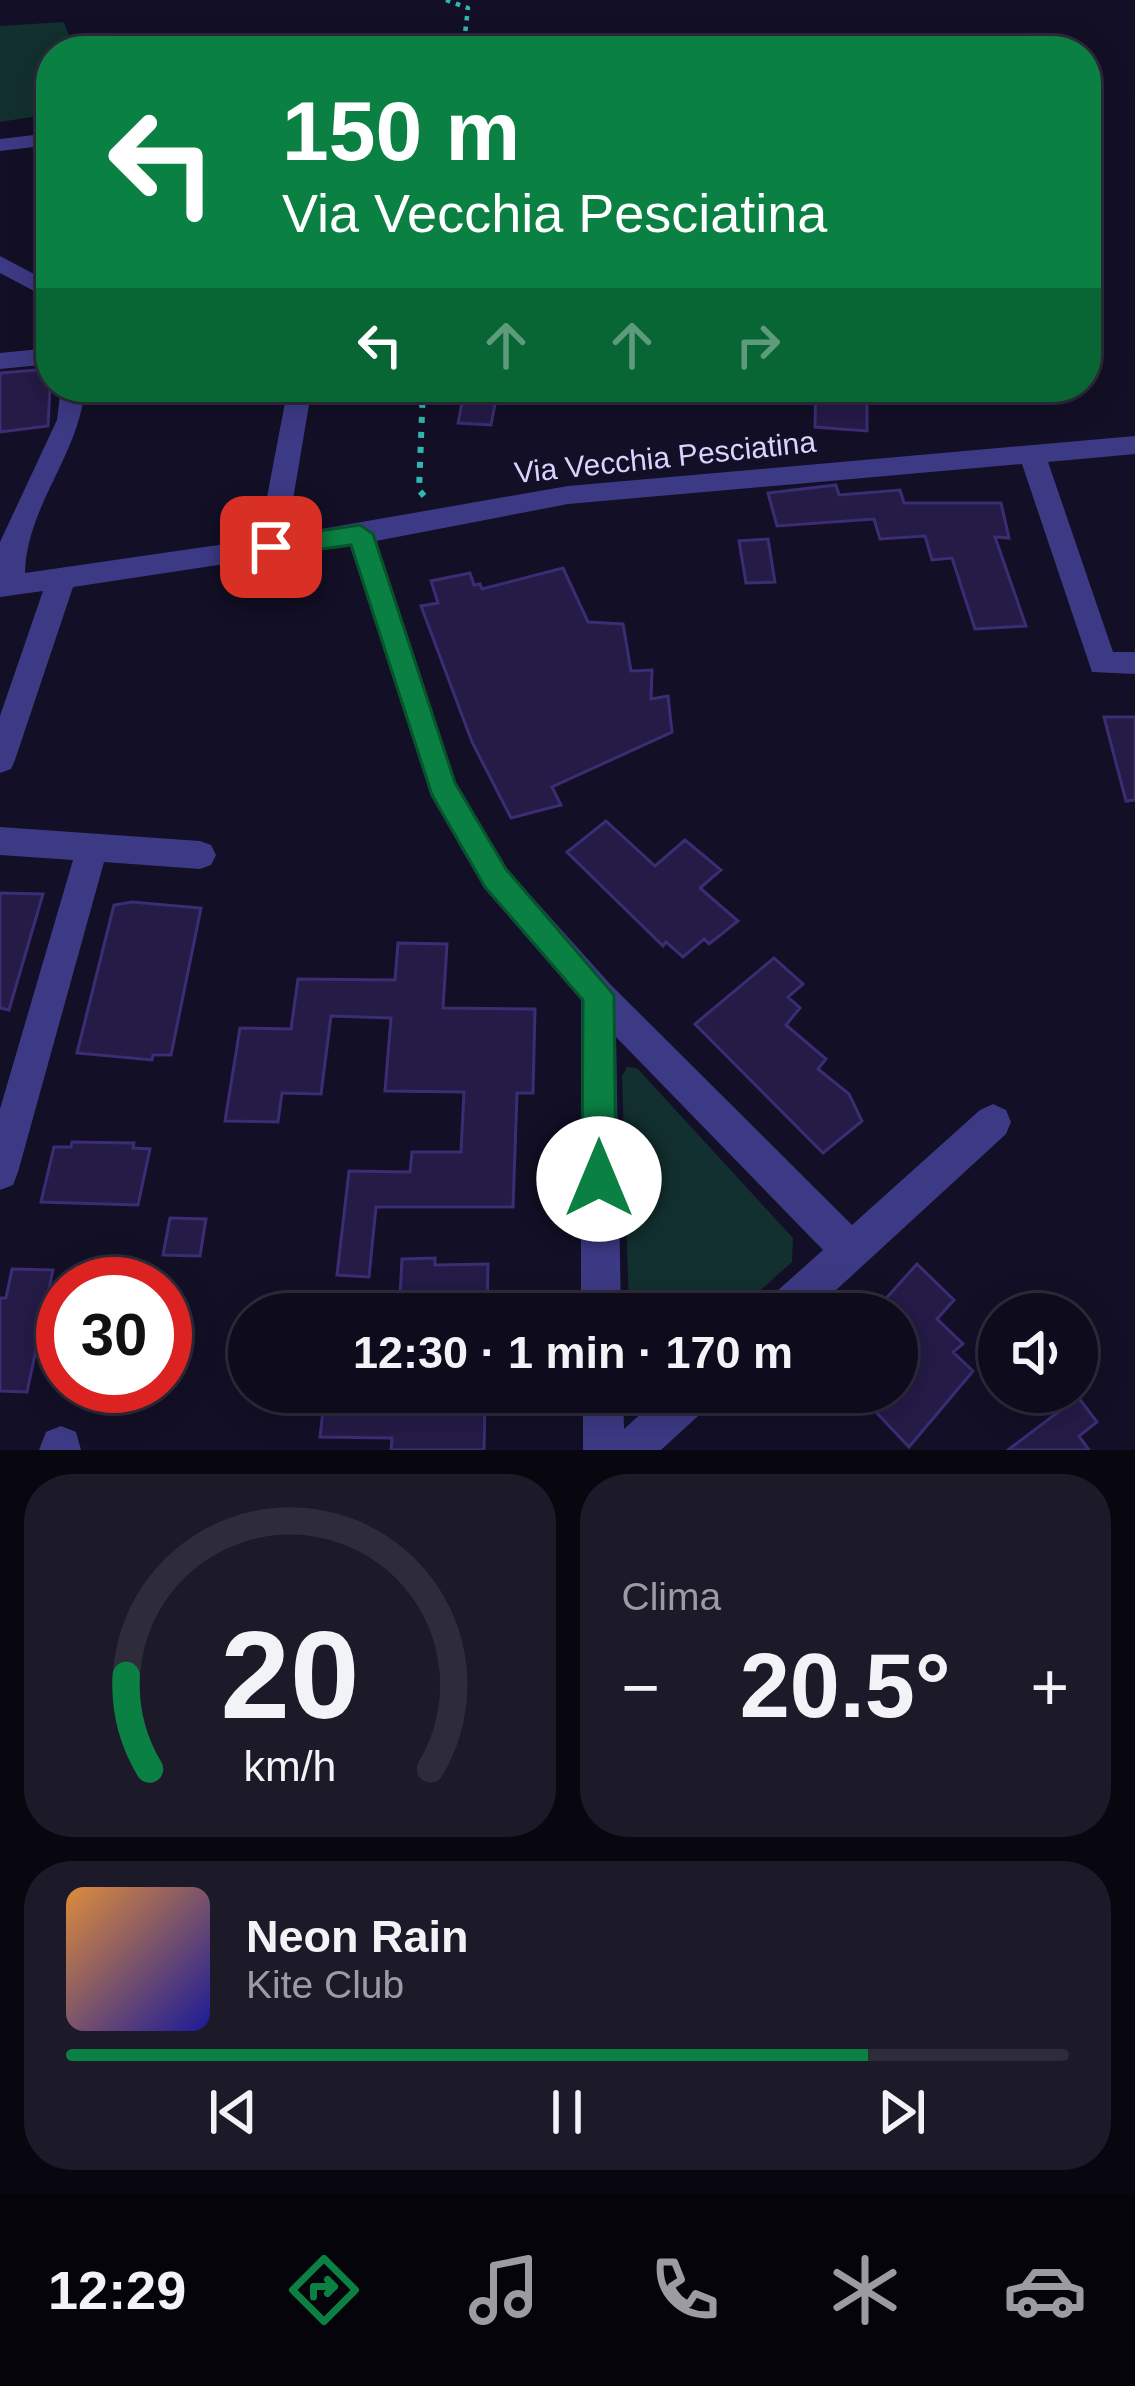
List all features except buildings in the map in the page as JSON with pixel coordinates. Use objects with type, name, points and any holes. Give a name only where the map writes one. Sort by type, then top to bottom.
[{"type":"street","points":[[0,146],[36,141]]},
{"type":"street","points":[[0,263],[36,284]]},
{"type":"street","points":[[0,361],[36,357]]},
{"type":"street","points":[[5,586],[6,546],[70,420],[72,402]]},
{"type":"street","points":[[271,547],[297,402]]},
{"type":"street","name":"Via Vecchia Pesciatina","points":[[5,586],[360,534],[568,495],[1135,445]]},
{"type":"street","points":[[1032,454],[1102,664],[1135,663]]},
{"type":"street","points":[[360,534],[442,787],[495,878],[598,995],[850,1251]]},
{"type":"street","points":[[0,760],[62,578]]},
{"type":"street","points":[[0,842],[200,855]]},
{"type":"street","points":[[0,1172],[92,848]]},
{"type":"street","points":[[598,995],[602,1293]]},
{"type":"street","points":[[804,1293],[993,1123]]},
{"type":"street","points":[[603,1413],[604,1450]]},
{"type":"street","points":[[631,1450],[672,1413]]},
{"type":"path","points":[[446,0],[468,8],[465,36]]},
{"type":"path","points":[[422,402],[419,490],[443,520]]},
{"type":"green space","points":[[64,22],[69,36],[36,36],[36,116],[0,122],[0,26]]},
{"type":"green space","points":[[627,1067],[637,1068],[793,1238],[792,1262],[757,1293],[628,1293],[622,1076]]},
{"type":"route","points":[[271,547],[360,534],[442,787],[495,878],[598,995],[599,1179]]}]
